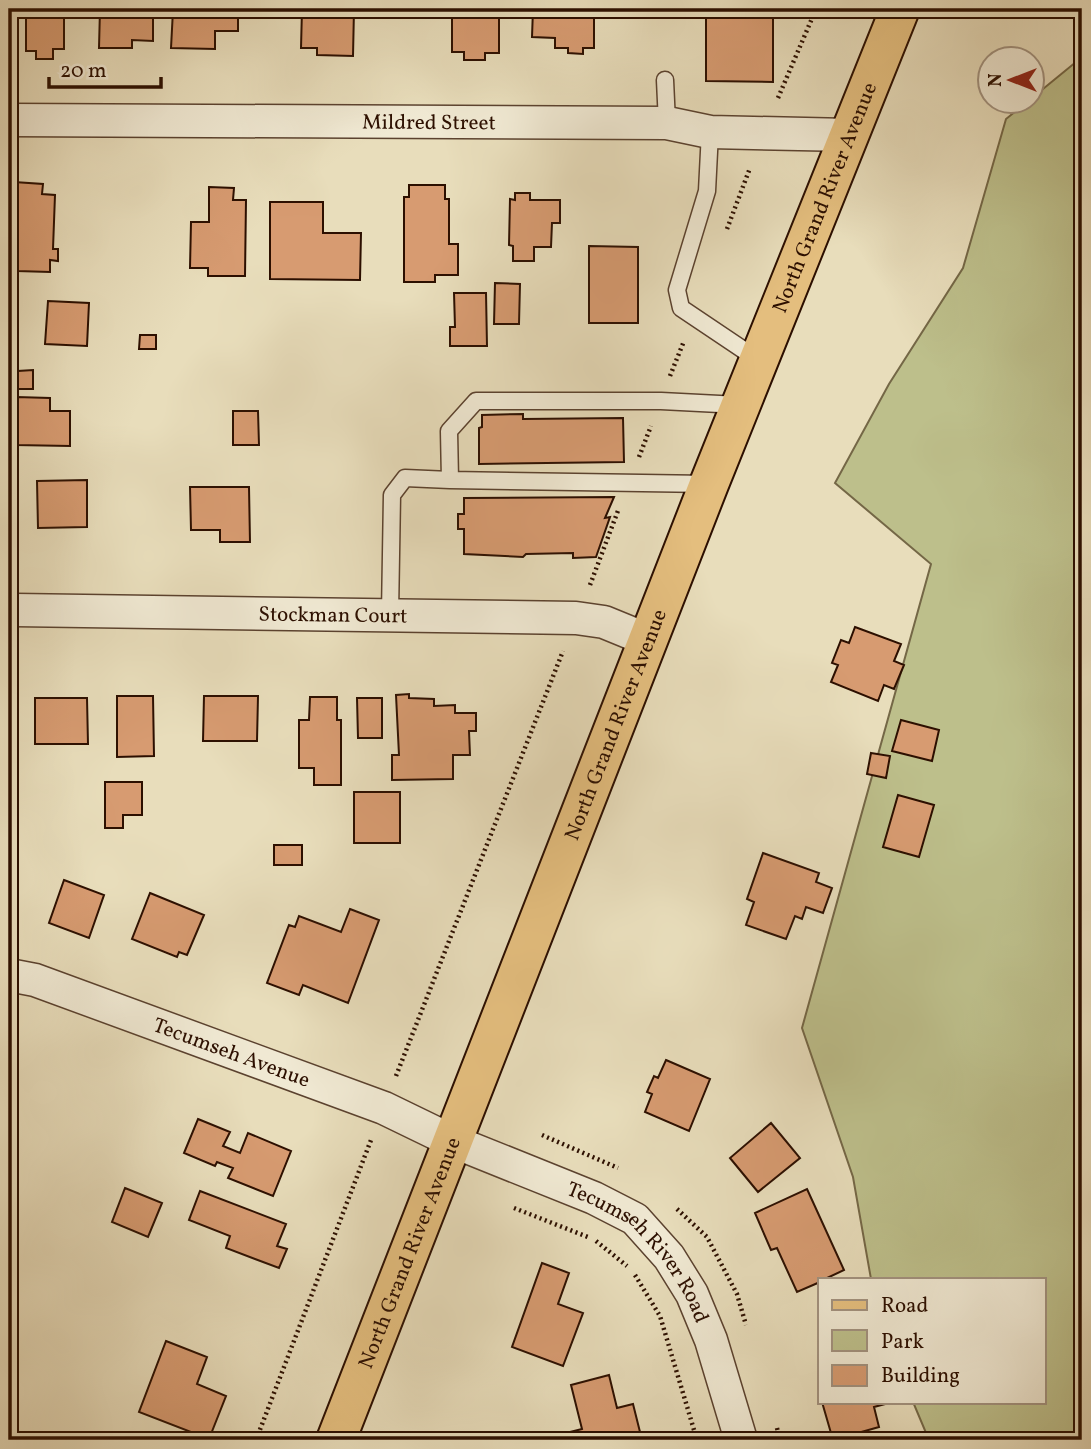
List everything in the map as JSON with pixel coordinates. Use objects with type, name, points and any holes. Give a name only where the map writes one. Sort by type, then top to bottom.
[{"type":"main road","name":"North Grand River Avenue","points":[[336,1440],[709,484],[900,9]]},
{"type":"street","name":"Mildred Street","points":[[9,120],[667,123],[710,132],[849,135]]},
{"type":"street","name":"Stockman Court","points":[[15,610],[576,618],[604,622],[648,640]]},
{"type":"street","name":"Tecumseh Avenue","points":[[9,975],[35,980],[384,1108],[452,1141]]},
{"type":"street","name":"Tecumseh River Road","points":[[452,1141],[594,1198],[635,1219],[669,1257],[692,1294],[711,1340],[741,1440]]},
{"type":"lane","points":[[664,80],[667,123]]},
{"type":"lane","points":[[710,132],[707,191],[677,290],[681,309],[760,361]]},
{"type":"lane","points":[[450,480],[449,431],[476,401],[661,401],[741,405]]},
{"type":"lane","points":[[390,614],[392,495],[405,478],[709,484]]},
{"type":"path","points":[[726,231],[816,9]]},
{"type":"path","points":[[256,1440],[693,317]]},
{"type":"path","points":[[514,1208],[595,1240],[633,1271],[660,1316],[697,1440]]},
{"type":"green space","points":[[1082,57],[1082,1440],[929,1440],[914,1404],[1046,1404],[1046,1278],[871,1278],[853,1177],[802,1028],[931,564],[835,483],[889,384],[963,268],[1006,119],[1010,116],[1046,116],[1046,87]]},
{"type":"building","points":[[26,9],[64,9],[64,49],[53,49],[53,59],[36,59],[36,51],[26,51]]},
{"type":"building","points":[[100,9],[153,9],[153,41],[132,40],[132,48],[99,48]]},
{"type":"building","points":[[238,9],[238,31],[215,31],[215,49],[171,48],[173,10]]},
{"type":"building","points":[[302,9],[354,9],[353,56],[317,55],[317,48],[301,48]]},
{"type":"building","points":[[452,9],[499,9],[499,53],[485,53],[485,60],[464,60],[464,52],[452,52]]},
{"type":"building","points":[[533,9],[594,9],[594,48],[583,48],[583,54],[568,53],[568,48],[555,48],[555,38],[532,37]]},
{"type":"building","points":[[706,13],[773,14],[773,82],[706,81]]},
{"type":"building","points":[[14,182],[43,184],[42,194],[55,195],[53,249],[58,249],[58,261],[50,260],[50,272],[17,271],[18,252],[12,251]]},
{"type":"building","points":[[409,185],[445,185],[445,199],[449,199],[449,244],[458,244],[458,275],[435,275],[435,282],[404,282],[404,197],[409,197]]},
{"type":"building","points":[[209,187],[234,188],[233,200],[246,200],[245,276],[208,276],[208,268],[190,268],[191,222],[209,222]]},
{"type":"building","points":[[515,193],[530,193],[530,200],[560,200],[560,223],[552,223],[551,247],[534,247],[534,261],[513,261],[513,246],[509,245],[510,199],[515,200]]},
{"type":"building","points":[[270,202],[323,202],[323,233],[361,233],[360,280],[270,279]]},
{"type":"building","points":[[589,246],[638,247],[638,323],[589,323]]},
{"type":"building","points":[[495,283],[520,284],[519,324],[494,324]]},
{"type":"building","points":[[454,293],[486,293],[487,346],[450,346],[450,327],[455,327]]},
{"type":"building","points":[[48,301],[89,303],[87,346],[45,344]]},
{"type":"building","points":[[140,335],[156,335],[156,349],[139,349]]},
{"type":"building","points":[[33,370],[33,389],[18,389],[18,371]]},
{"type":"building","points":[[16,397],[50,398],[50,411],[70,411],[70,446],[15,445]]},
{"type":"building","points":[[233,411],[258,411],[259,445],[233,445]]},
{"type":"building","points":[[523,414],[523,419],[623,418],[624,462],[479,464],[479,428],[482,427],[482,415]]},
{"type":"building","points":[[87,480],[87,527],[38,528],[37,481]]},
{"type":"building","points":[[190,487],[249,487],[250,542],[220,542],[220,530],[191,530]]},
{"type":"building","points":[[614,497],[605,518],[610,517],[596,557],[573,558],[573,553],[526,554],[523,557],[464,554],[464,529],[458,529],[458,514],[464,514],[464,498]]},
{"type":"building","points":[[855,627],[901,644],[894,661],[904,665],[894,689],[884,685],[878,701],[831,682],[838,665],[832,663],[841,640],[849,643]]},
{"type":"building","points":[[409,694],[409,698],[434,699],[434,706],[455,705],[455,713],[476,713],[476,731],[469,731],[470,755],[453,755],[453,779],[392,780],[392,755],[399,755],[396,695]]},
{"type":"building","points":[[117,696],[153,696],[154,756],[117,757]]},
{"type":"building","points":[[204,696],[258,696],[257,741],[203,741]]},
{"type":"building","points":[[310,697],[337,697],[337,720],[341,720],[341,785],[314,785],[314,768],[299,768],[299,720],[309,720]]},
{"type":"building","points":[[35,698],[87,698],[88,744],[35,744]]},
{"type":"building","points":[[357,698],[382,698],[382,738],[358,738]]},
{"type":"building","points":[[901,720],[939,730],[932,761],[892,751]]},
{"type":"building","points":[[871,753],[890,756],[886,778],[867,774]]},
{"type":"building","points":[[105,782],[142,782],[142,815],[123,815],[123,828],[105,828]]},
{"type":"building","points":[[354,792],[400,792],[400,843],[354,843]]},
{"type":"building","points":[[898,795],[934,805],[919,857],[883,847]]},
{"type":"building","points":[[274,845],[302,845],[302,865],[274,865]]},
{"type":"building","points":[[763,853],[819,873],[816,882],[832,888],[823,913],[806,907],[802,919],[795,916],[786,939],[746,925],[754,902],[747,899]]},
{"type":"building","points":[[64,880],[104,895],[89,938],[49,923]]},
{"type":"building","points":[[150,893],[204,915],[187,955],[179,952],[177,957],[132,939]]},
{"type":"building","points":[[350,909],[379,920],[348,1003],[303,985],[299,995],[267,983],[289,925],[295,927],[299,916],[341,932]]},
{"type":"building","points":[[666,1060],[710,1079],[689,1131],[645,1112],[652,1094],[647,1092],[654,1076],[658,1078]]},
{"type":"building","points":[[198,1119],[230,1132],[223,1146],[240,1153],[248,1133],[291,1151],[273,1196],[228,1178],[233,1168],[217,1162],[215,1166],[184,1153]]},
{"type":"building","points":[[771,1123],[800,1158],[758,1192],[730,1158]]},
{"type":"building","points":[[125,1188],[162,1203],[148,1237],[112,1222]]},
{"type":"building","points":[[807,1189],[844,1270],[827,1278],[818,1278],[818,1283],[797,1292],[777,1248],[771,1250],[755,1213]]},
{"type":"building","points":[[200,1191],[286,1224],[277,1246],[287,1249],[279,1268],[226,1248],[230,1236],[189,1220]]},
{"type":"building","points":[[542,1263],[569,1273],[558,1304],[583,1313],[563,1366],[512,1347]]},
{"type":"building","points":[[166,1341],[207,1357],[197,1384],[226,1396],[209,1439],[139,1412]]},
{"type":"building","points":[[609,1375],[617,1408],[633,1404],[642,1440],[559,1440],[558,1435],[582,1429],[571,1385]]},
{"type":"building","points":[[823,1404],[885,1404],[874,1407],[879,1427],[833,1440]]}]
